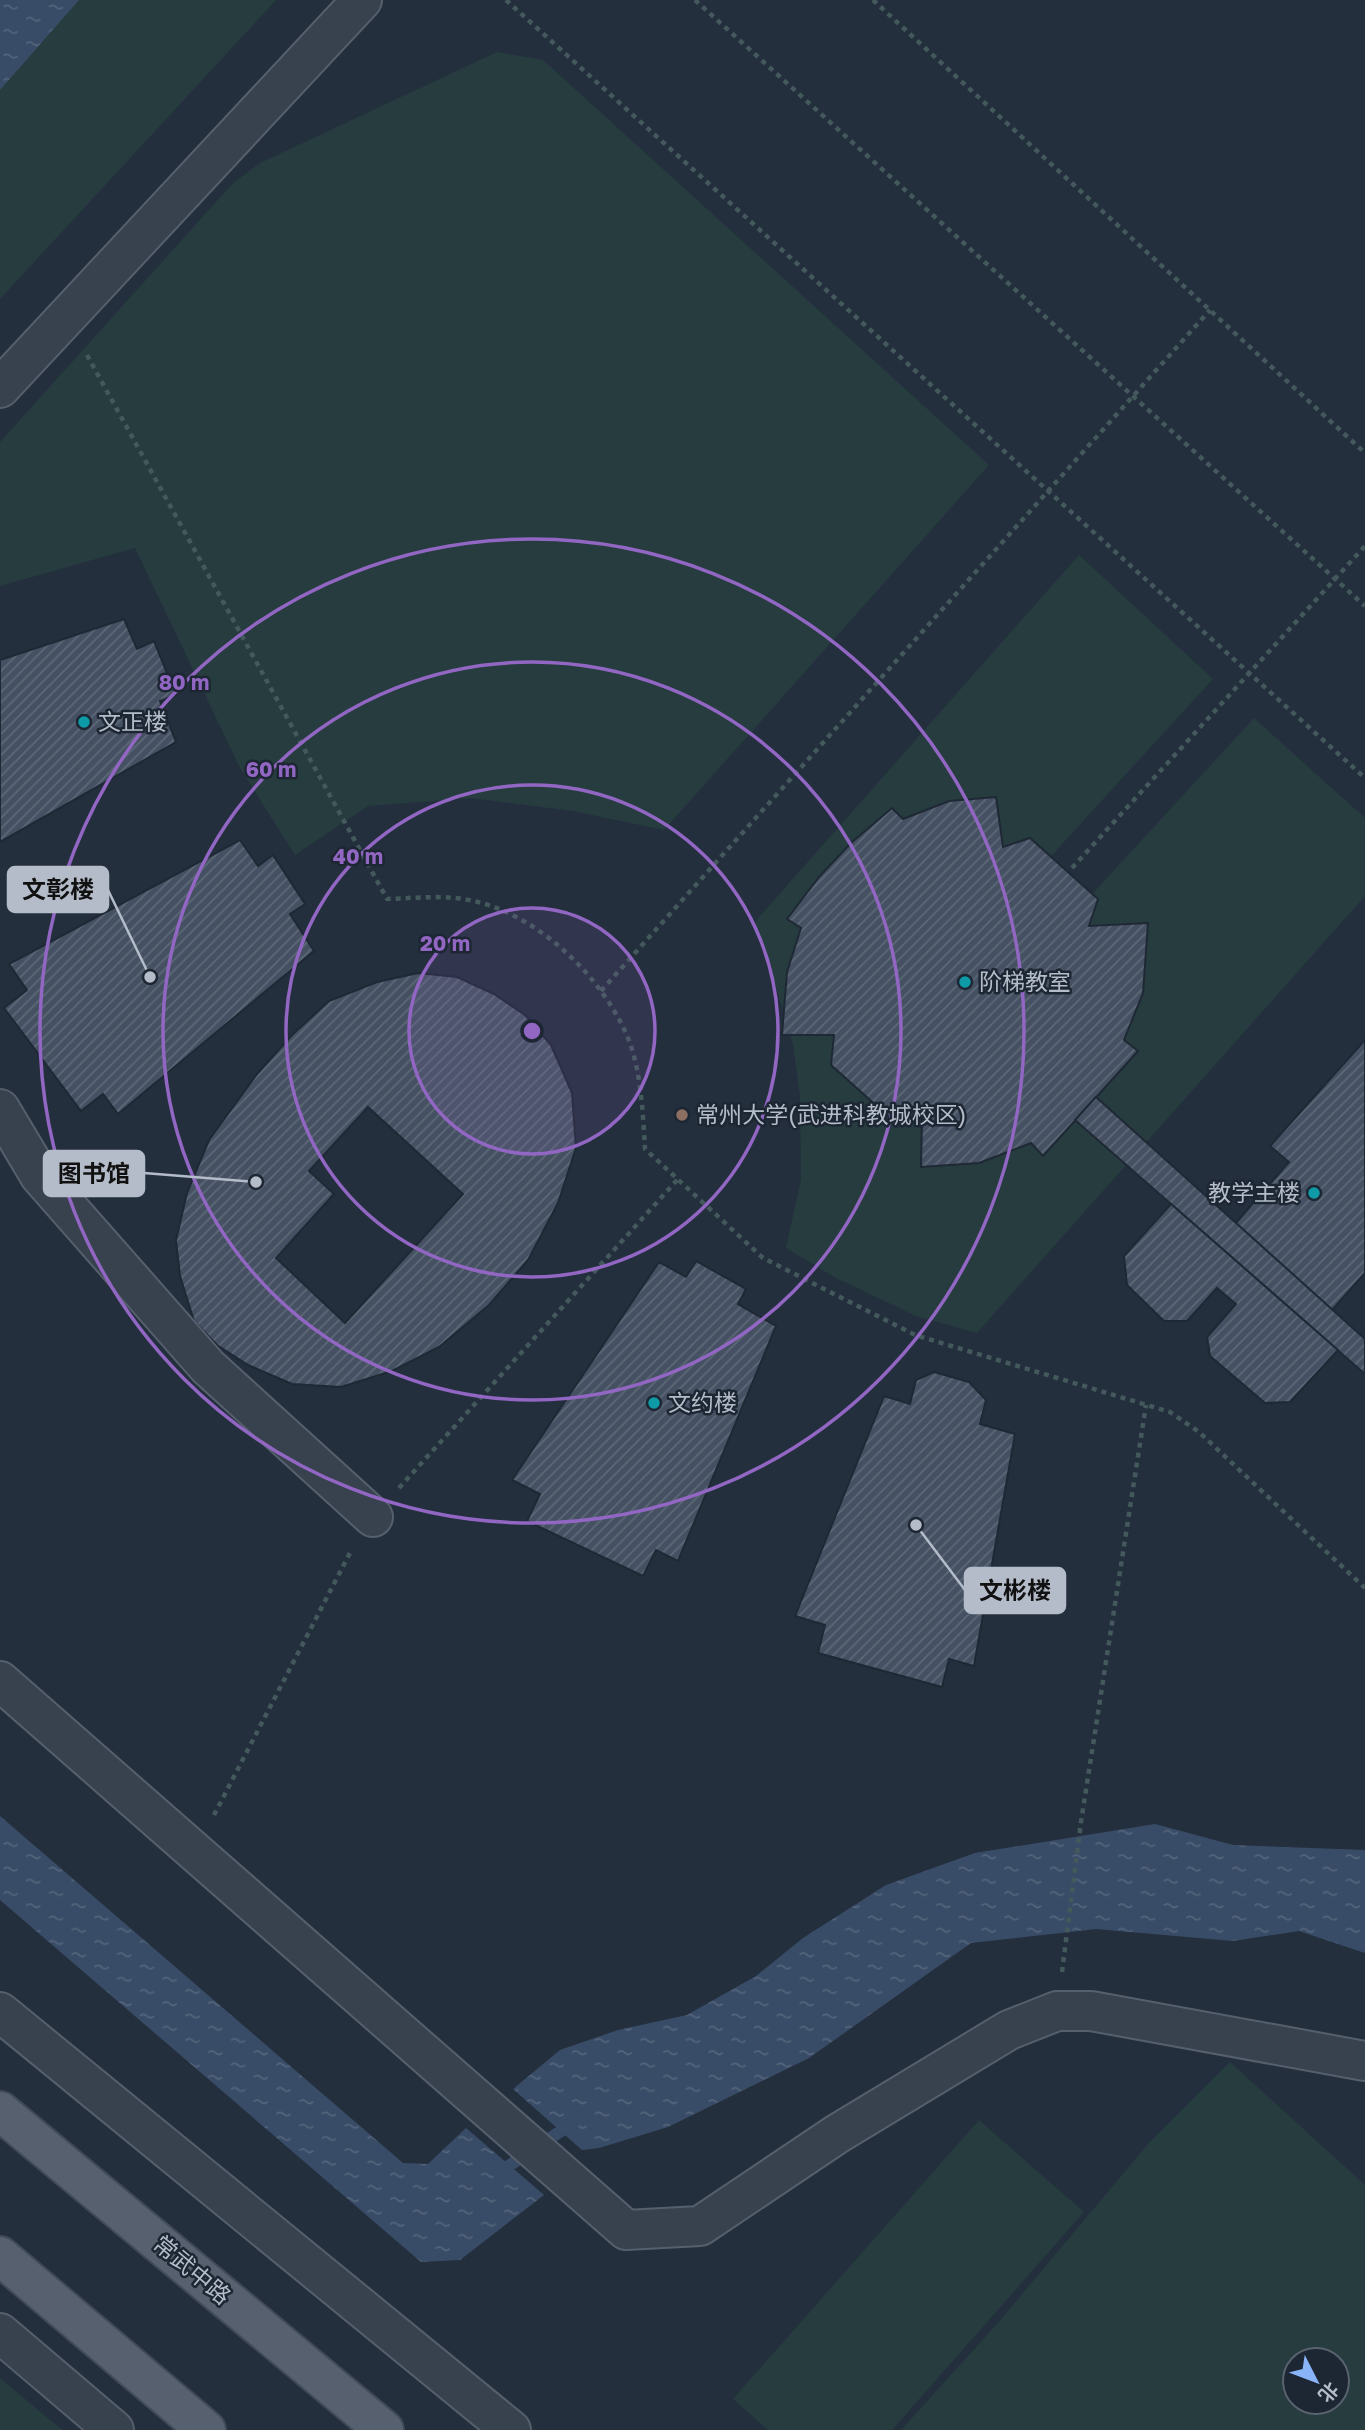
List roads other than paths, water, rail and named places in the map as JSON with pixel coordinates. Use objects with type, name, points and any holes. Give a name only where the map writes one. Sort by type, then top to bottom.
[{"type":"main road","name":"常武中路","points":[[0,2111],[384,2430]]},
{"type":"main road","points":[[0,2256],[206,2430]]},
{"type":"street","points":[[0,388],[362,0]]},
{"type":"street","points":[[0,1109],[40,1176],[208,1367],[373,1517]]},
{"type":"street","points":[[0,1681],[626,2230],[700,2226],[837,2134],[1009,2030],[1057,2011],[1091,2011],[1365,2061]]},
{"type":"street","points":[[0,2012],[511,2430]]},
{"type":"street","points":[[0,2333],[114,2430]]},
{"type":"water","points":[[0,0],[79,0],[0,90]]},
{"type":"water","points":[[0,1816],[403,2163],[428,2164],[466,2128],[544,2195],[460,2260],[421,2262],[0,1900]]},
{"type":"water","points":[[1155,1824],[1233,1845],[1365,1850],[1365,1953],[1299,1931],[1233,1941],[1096,1929],[971,1943],[809,2058],[668,2127],[599,2148],[582,2150],[513,2089],[560,2050],[618,2030],[687,2015],[756,1976],[803,1938],[886,1885],[975,1853]]},
{"type":"waterway","points":[[498,2173],[573,2123]]},
{"type":"place","name":"文正楼","points":[[84,722]]},
{"type":"place","name":"文彰楼","points":[[150,977]]},
{"type":"place","name":"阶梯教室","points":[[965,982]]},
{"type":"place","name":"常州大学(武进科教城校区)","points":[[682,1115]]},
{"type":"place","name":"图书馆","points":[[256,1182]]},
{"type":"place","name":"教学主楼","points":[[1314,1193]]},
{"type":"place","name":"文约楼","points":[[654,1403]]},
{"type":"place","name":"文彬楼","points":[[916,1525]]}]
